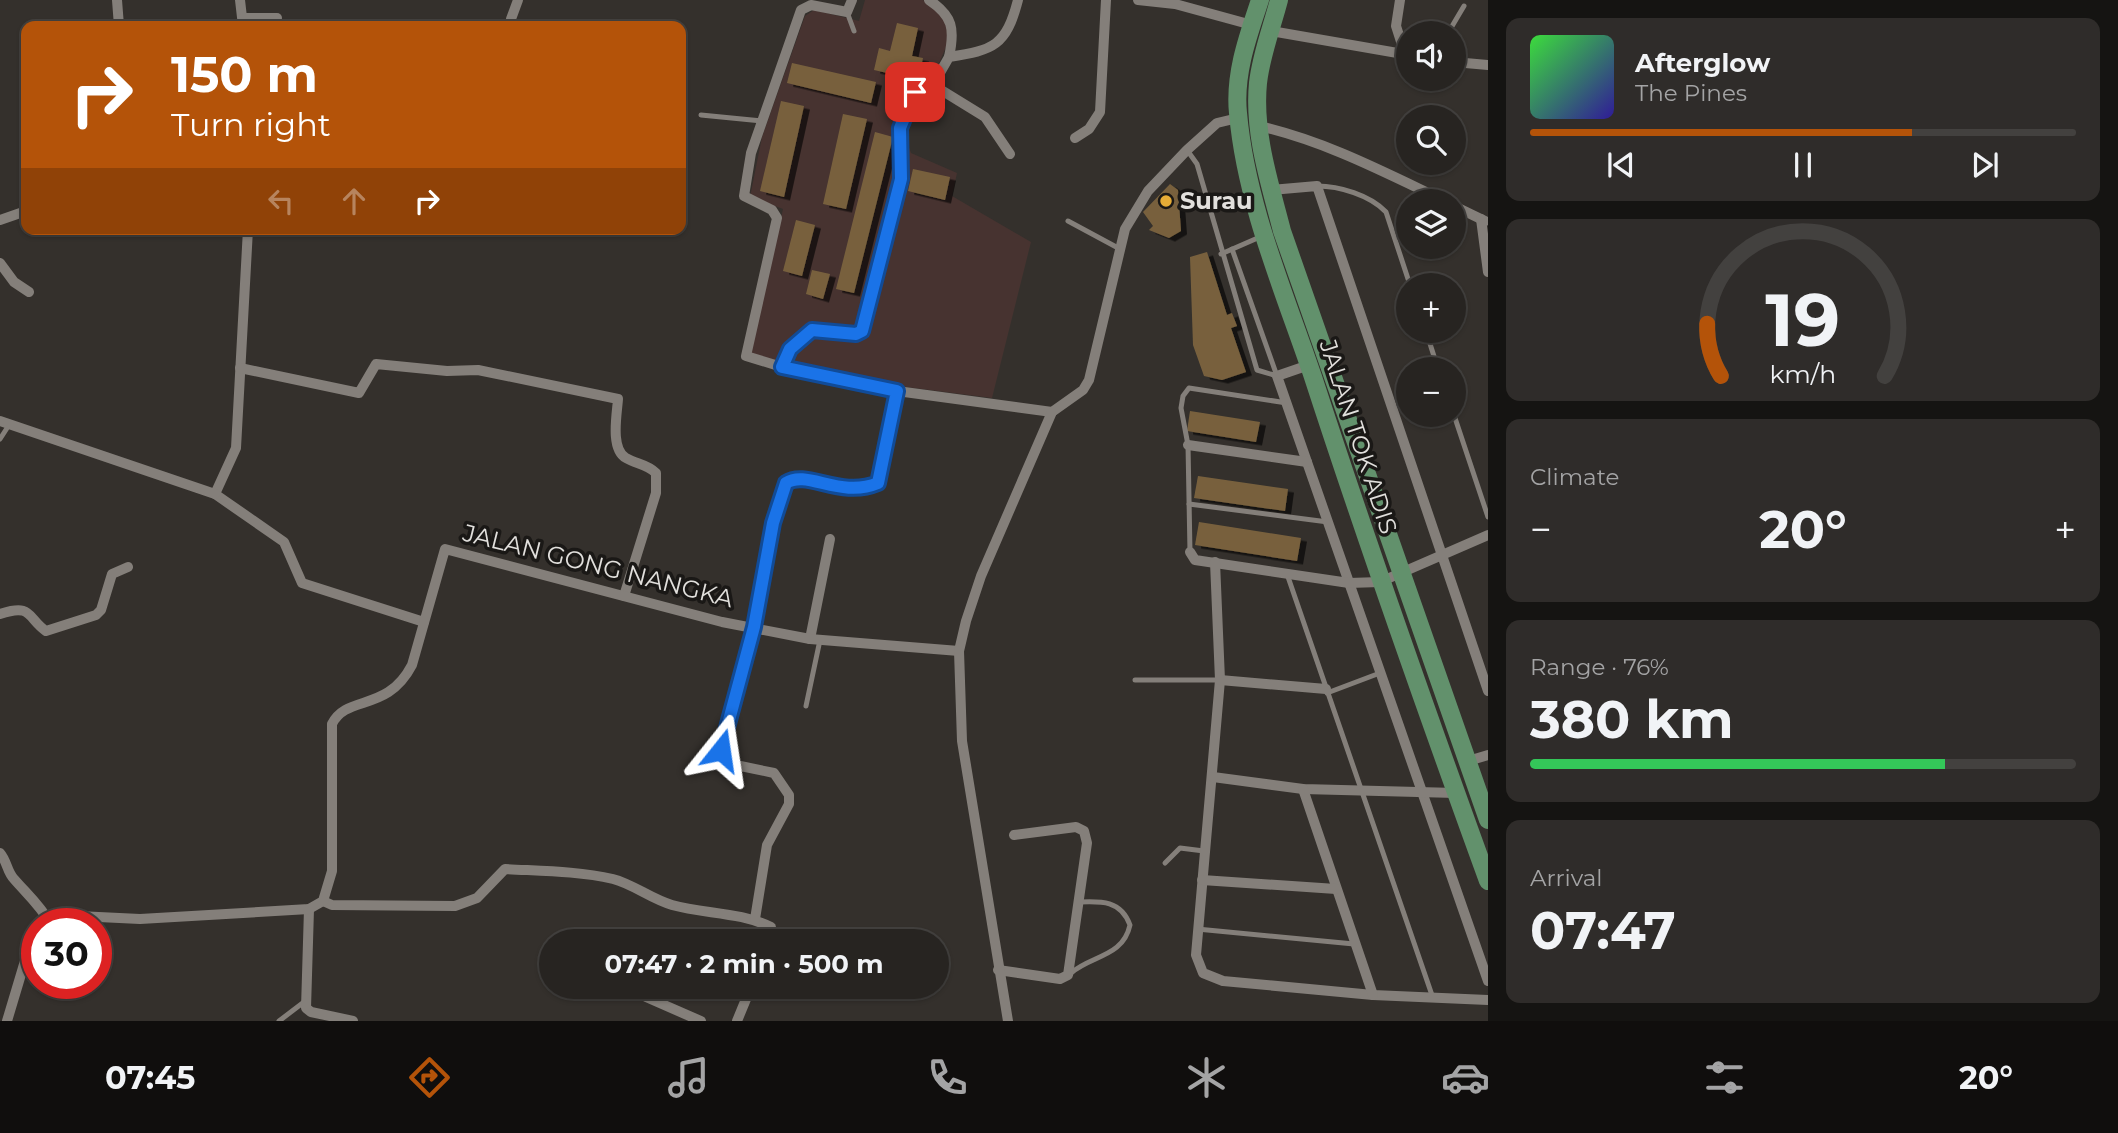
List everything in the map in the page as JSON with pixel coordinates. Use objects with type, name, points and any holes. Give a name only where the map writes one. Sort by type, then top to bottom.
[{"type":"main road","name":"JALAN TOK ADIS","points":[[1260,0],[1240,68],[1238,118],[1264,235],[1380,582],[1488,881]]},
{"type":"main road","name":"JALAN TOK ADIS","points":[[1279,0],[1258,82],[1259,126],[1282,231],[1488,820]]},
{"type":"street","points":[[117,0],[119,21]]},
{"type":"street","points":[[240,0],[243,21]]},
{"type":"street","points":[[511,19],[519,0]]},
{"type":"street","points":[[852,0],[847,12],[811,5],[801,10],[751,153],[744,196],[772,210],[777,218],[745,353],[748,359],[897,391],[1052,412]]},
{"type":"street","points":[[929,0],[944,11],[951,24],[953,39],[949,57],[933,85],[985,117],[1010,154]]},
{"type":"street","points":[[949,57],[986,51],[998,44],[1011,25],[1018,0]]},
{"type":"street","points":[[1075,138],[1089,129],[1100,113],[1106,0]]},
{"type":"street","points":[[1138,0],[1175,4],[1252,25]]},
{"type":"street","points":[[1397,21],[1400,0]]},
{"type":"street","points":[[252,21],[277,18]]},
{"type":"street","points":[[1271,31],[1396,52]]},
{"type":"street","points":[[1466,63],[1488,65]]},
{"type":"street","points":[[1008,1021],[962,741],[959,651],[966,621],[981,576],[1052,412],[1083,390],[1089,380],[1125,229],[1144,197],[1187,150],[1217,123],[1238,118]]},
{"type":"street","points":[[1259,126],[1297,135],[1346,154],[1420,189]]},
{"type":"street","points":[[1272,190],[1317,186],[1488,691]]},
{"type":"street","points":[[1466,211],[1485,220],[1488,272]]},
{"type":"street","points":[[0,220],[21,213]]},
{"type":"street","points":[[215,494],[236,448],[248,235]]},
{"type":"street","points":[[0,263],[14,282],[29,292]]},
{"type":"street","points":[[240,368],[359,393],[376,364],[447,371],[478,370],[618,399],[617,449],[624,457],[649,466],[656,472],[656,493],[624,596]]},
{"type":"street","points":[[1309,365],[1277,376],[1488,981]]},
{"type":"street","points":[[755,919],[767,845],[789,804],[789,794],[774,773],[731,764],[721,750],[754,627],[773,523],[786,483],[800,478],[847,490],[878,483],[897,391]]},
{"type":"street","points":[[5,423],[215,494],[284,542],[302,583],[424,622]]},
{"type":"street","points":[[1188,445],[1307,462]]},
{"type":"street","points":[[1190,552],[1195,560],[1349,583],[1380,582],[1488,536]]},
{"type":"street","points":[[815,639],[830,538]]},
{"type":"street","name":"JALAN GONG NANGKA","points":[[323,901],[332,871],[332,724],[345,708],[371,703],[395,691],[412,666],[445,549],[722,622],[815,639],[959,651]]},
{"type":"street","points":[[1215,562],[1220,680],[1197,929],[1197,960],[1203,973],[1210,977],[1373,995],[1488,1000]]},
{"type":"street","points":[[0,614],[12,610],[26,612],[46,631],[96,615],[101,610],[112,575],[128,567]]},
{"type":"street","points":[[1220,680],[1326,691]]},
{"type":"street","points":[[1468,761],[1488,755]]},
{"type":"street","points":[[1213,778],[1303,789],[1456,793]]},
{"type":"street","points":[[1303,789],[1373,995]]},
{"type":"street","points":[[998,970],[1060,979],[1069,975],[1087,843],[1084,831],[1076,827],[1014,835]]},
{"type":"street","points":[[0,853],[7,862],[11,876],[41,908]]},
{"type":"street","points":[[112,918],[140,919],[309,909],[323,901],[332,905],[454,906],[477,898],[505,869],[615,879],[646,896],[673,905],[755,919],[771,926],[771,929]]},
{"type":"street","points":[[1202,880],[1336,889]]},
{"type":"street","points":[[309,909],[305,1002],[308,1011],[353,1021]]},
{"type":"street","points":[[7,1021],[21,974]]},
{"type":"street","points":[[651,999],[701,1021]]},
{"type":"street","points":[[737,1021],[746,999]]},
{"type":"lane","points":[[1455,21],[1464,6]]},
{"type":"lane","points":[[847,12],[854,31]]},
{"type":"lane","points":[[782,367],[790,349],[812,330],[856,334],[862,331],[901,179],[900,128],[915,92],[933,85]]},
{"type":"lane","points":[[701,115],[762,121]]},
{"type":"lane","points":[[1187,150],[1197,164],[1221,254],[1257,370],[1277,376]]},
{"type":"lane","points":[[1317,186],[1337,186],[1380,205],[1386,212],[1406,273]]},
{"type":"lane","points":[[1068,221],[1120,249]]},
{"type":"lane","points":[[1221,254],[1264,235]]},
{"type":"lane","points":[[1232,249],[1277,376]]},
{"type":"lane","points":[[1190,552],[1188,445],[1181,408],[1183,396],[1189,388],[1287,403]]},
{"type":"lane","points":[[0,439],[5,423]]},
{"type":"lane","points":[[1458,427],[1488,517]]},
{"type":"lane","points":[[1189,503],[1328,522]]},
{"type":"lane","points":[[1287,574],[1433,998]]},
{"type":"lane","points":[[806,706],[815,639]]},
{"type":"lane","points":[[1326,691],[1381,673]]},
{"type":"lane","points":[[1135,680],[1220,680]]},
{"type":"lane","points":[[1165,863],[1180,848],[1204,851]]},
{"type":"lane","points":[[1069,975],[1085,962],[1115,951],[1126,938],[1130,925],[1121,909],[1115,905],[1102,901],[1079,902]]},
{"type":"lane","points":[[1197,929],[1355,944]]},
{"type":"lane","points":[[279,1021],[305,1002]]},
{"type":"shaded area","points":[[865,0],[923,0],[944,14],[952,33],[931,82],[920,89],[906,139],[911,153],[957,173],[952,196],[1031,242],[992,398],[899,386],[749,356],[783,209],[750,197],[762,137],[805,16],[814,10],[859,21]]},
{"type":"building","points":[[897,23],[918,28],[912,56],[923,58],[918,80],[874,70],[879,48],[890,51]]},
{"type":"building","points":[[792,63],[876,82],[871,103],[787,83]]},
{"type":"building","points":[[781,101],[804,106],[784,197],[760,191]]},
{"type":"building","points":[[843,114],[867,119],[846,209],[823,204]]},
{"type":"building","points":[[875,132],[893,137],[854,293],[836,289]]},
{"type":"building","points":[[913,169],[950,177],[945,200],[908,191]]},
{"type":"building","name":"Surau","points":[[1170,184],[1178,190],[1181,231],[1169,238],[1149,230],[1153,226],[1143,212]]},
{"type":"building","points":[[796,220],[815,225],[802,276],[783,271]]},
{"type":"building","points":[[1207,252],[1227,315],[1232,313],[1237,326],[1231,328],[1246,372],[1222,380],[1204,376],[1193,345],[1190,257]]},
{"type":"building","points":[[812,270],[830,274],[823,299],[806,294]]},
{"type":"building","points":[[1190,411],[1260,422],[1256,442],[1187,431]]},
{"type":"building","points":[[1198,476],[1288,489],[1285,511],[1194,498]]},
{"type":"building","points":[[1199,522],[1301,538],[1297,561],[1195,545]]},
{"type":"place","name":"Surau","points":[[1166,201]]},
{"type":"route","points":[[721,750],[754,627],[773,523],[786,483],[800,478],[847,490],[867,488],[878,483],[897,391],[782,367],[790,349],[812,330],[856,334],[862,331],[901,179],[900,128],[915,92]]}]
